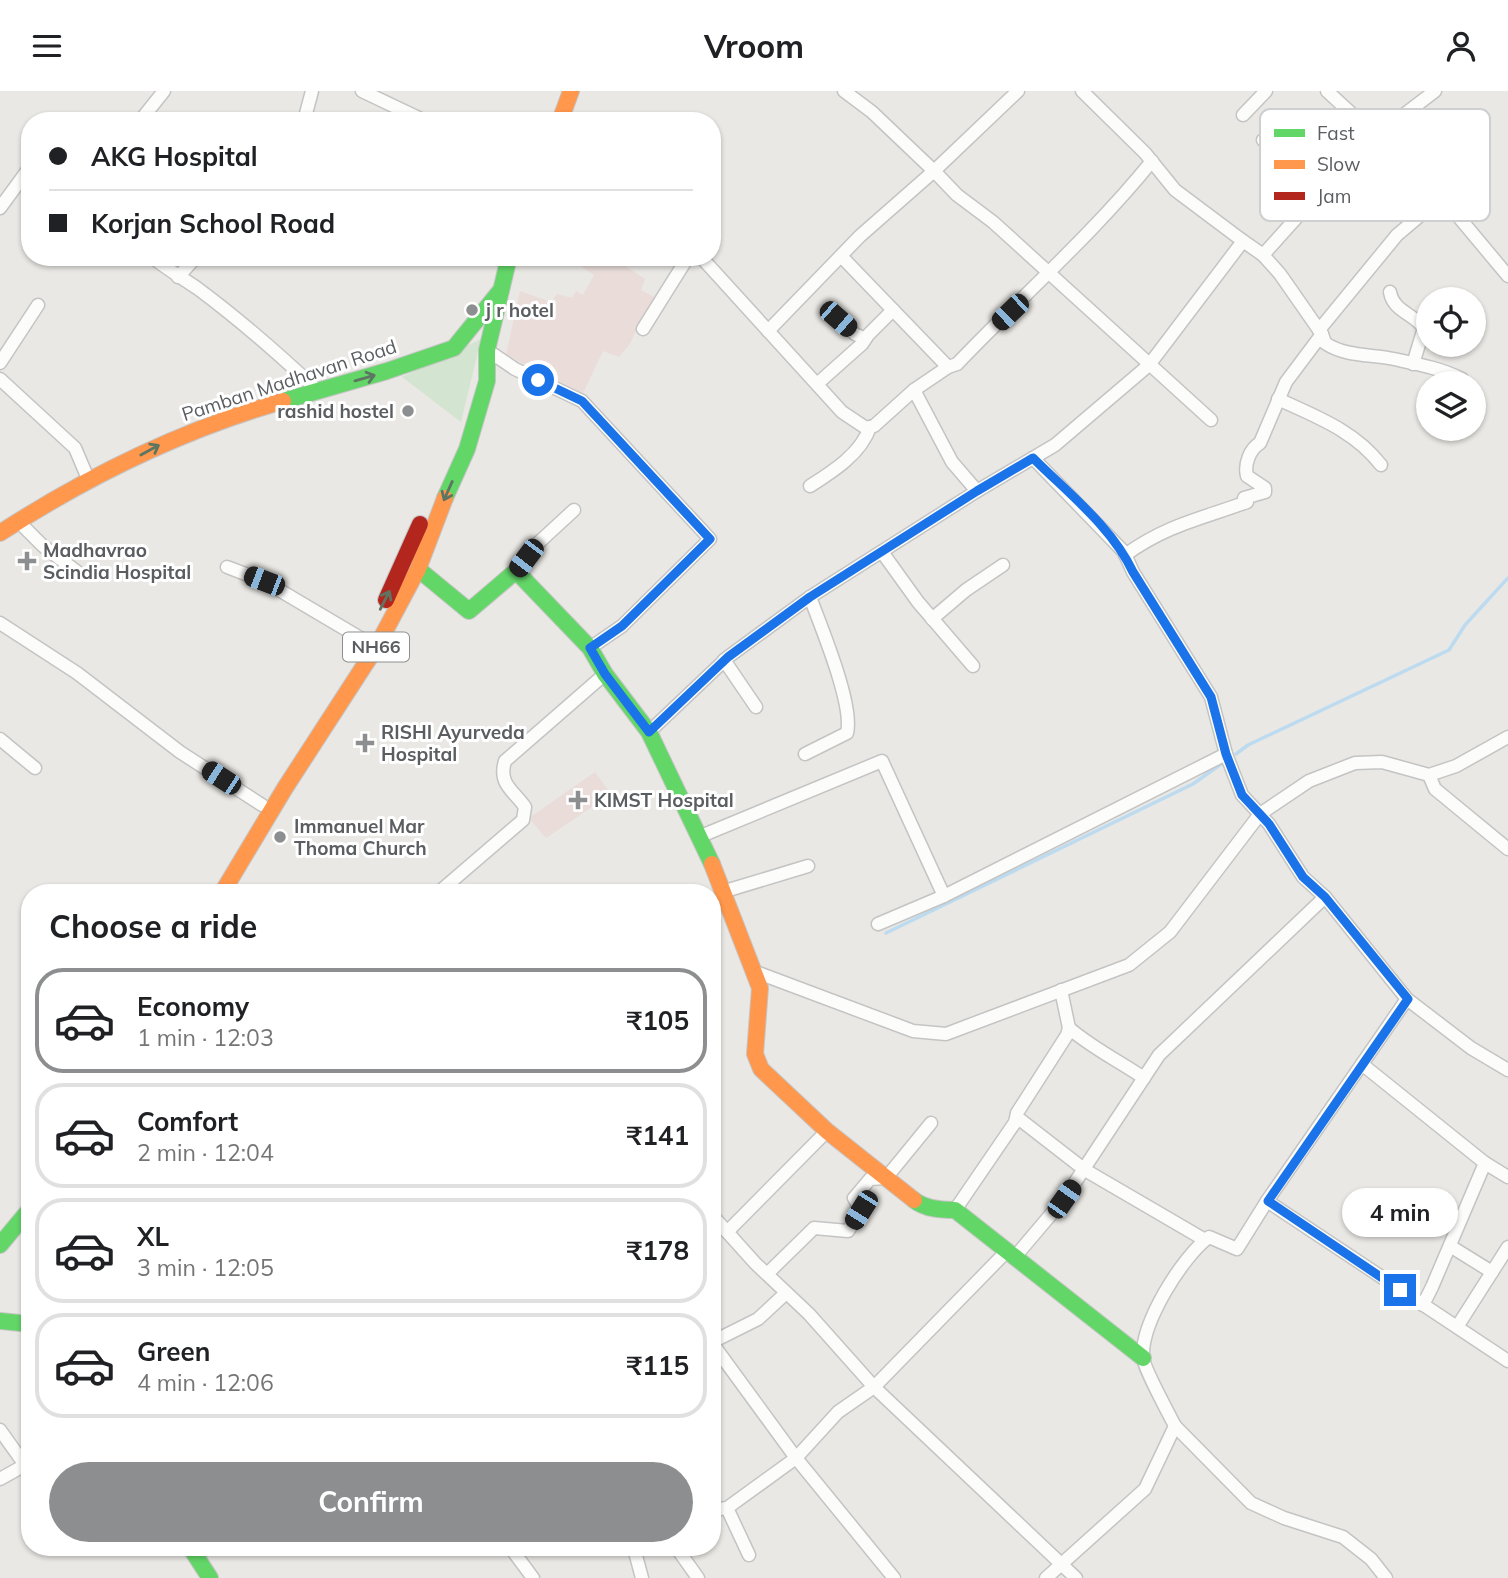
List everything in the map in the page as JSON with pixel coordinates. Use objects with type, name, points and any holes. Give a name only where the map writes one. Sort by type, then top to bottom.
[{"type":"main road","points":[[553,112],[561,91]]},
{"type":"main road","points":[[563,112],[571,91]]},
{"type":"main road","name":"NH66","points":[[215,884],[262,805],[367,642],[429,517],[485,367],[507,266]]},
{"type":"main road","name":"Pamban Madhavan Road","points":[[0,533],[48,502],[159,445],[234,415],[387,372],[454,348],[502,289]]},
{"type":"main road","name":"NH66","points":[[227,884],[285,788],[377,646],[418,569],[429,517]]},
{"type":"main road","points":[[418,569],[468,611],[516,571],[590,648],[605,674],[649,732],[701,836],[719,884]]},
{"type":"main road","points":[[722,891],[760,988],[755,1054],[761,1069],[827,1131],[919,1204],[940,1210],[955,1210],[1143,1358]]},
{"type":"main road","points":[[0,1245],[21,1220]]},
{"type":"main road","points":[[0,1262],[21,1239]]},
{"type":"main road","points":[[0,1321],[21,1323]]},
{"type":"main road","points":[[196,1556],[210,1578]]},
{"type":"street","points":[[147,112],[164,91]]},
{"type":"street","points":[[306,112],[312,91]]},
{"type":"street","points":[[362,91],[406,112]]},
{"type":"street","points":[[844,91],[872,112],[957,195],[993,222],[1212,420]]},
{"type":"street","points":[[768,331],[860,236],[934,171],[1018,91]]},
{"type":"street","points":[[1082,91],[1113,119],[1175,190],[1263,255],[1280,275],[1325,343],[1342,352],[1443,371]]},
{"type":"street","points":[[1243,115],[1266,91]]},
{"type":"street","points":[[1327,91],[1346,109]]},
{"type":"street","points":[[1412,109],[1435,91]]},
{"type":"street","points":[[810,486],[844,462],[865,440],[870,427],[914,390],[957,364],[1122,198],[1152,161]]},
{"type":"street","points":[[0,208],[21,179]]},
{"type":"street","points":[[1263,255],[1293,221]]},
{"type":"street","points":[[1125,555],[1150,538],[1177,525],[1247,502],[1244,498],[1265,492],[1265,488],[1247,475],[1245,468],[1286,382],[1320,332],[1397,235],[1414,221]]},
{"type":"street","points":[[1462,221],[1508,276]]},
{"type":"street","points":[[649,732],[724,660],[810,597],[1055,445],[1149,365],[1243,241]]},
{"type":"street","points":[[841,256],[948,367]]},
{"type":"street","points":[[164,266],[196,287],[318,391]]},
{"type":"street","points":[[178,277],[188,266]]},
{"type":"street","points":[[643,329],[682,266]]},
{"type":"street","points":[[709,266],[842,412],[866,428],[870,427]]},
{"type":"street","points":[[1390,292],[1395,305],[1424,328],[1413,364]]},
{"type":"street","points":[[0,363],[38,305]]},
{"type":"street","points":[[817,384],[893,310]]},
{"type":"street","points":[[838,319],[865,339]]},
{"type":"street","points":[[485,367],[515,369],[582,401],[710,539],[622,626],[590,648]]},
{"type":"street","points":[[0,379],[75,448],[89,481]]},
{"type":"street","points":[[914,390],[952,461],[977,491]]},
{"type":"street","points":[[1278,399],[1349,434],[1366,447],[1381,465]]},
{"type":"street","points":[[1033,458],[1098,523],[1125,555],[1211,697],[1226,754],[1242,795],[1269,824],[1303,877],[1325,897],[1408,999],[1471,1048],[1508,1070]]},
{"type":"street","points":[[516,571],[536,545],[574,510]]},
{"type":"street","points":[[18,521],[43,546],[80,574]]},
{"type":"street","points":[[882,552],[932,619],[973,666]]},
{"type":"street","points":[[932,619],[966,590],[1003,565]]},
{"type":"street","points":[[227,567],[264,581],[367,642]]},
{"type":"street","points":[[805,754],[847,733],[849,724],[836,670],[810,597]]},
{"type":"street","points":[[0,622],[77,673],[180,751],[262,805]]},
{"type":"street","points":[[724,660],[756,707]]},
{"type":"street","points":[[448,884],[523,820],[525,807],[503,780],[501,772],[505,761],[605,674]]},
{"type":"street","points":[[753,971],[913,1031],[946,1034],[1129,965],[1170,932],[1260,814],[1309,781],[1355,763],[1382,762],[1429,775],[1456,766],[1508,737]]},
{"type":"street","points":[[0,739],[36,768]]},
{"type":"street","points":[[878,924],[944,896],[1226,754]]},
{"type":"street","points":[[701,836],[882,761],[944,896]]},
{"type":"street","points":[[1429,775],[1435,789],[1508,849]]},
{"type":"street","points":[[722,891],[808,866]]},
{"type":"street","points":[[721,1509],[727,1508],[796,1458],[838,1412],[874,1387],[1057,1208],[1085,1170],[1158,1055],[1325,897]]},
{"type":"street","points":[[1014,1123],[1017,1113],[1067,1035],[1069,1028],[1060,990]]},
{"type":"street","points":[[1386,1578],[1371,1559],[1343,1537],[1283,1518],[1251,1503],[1175,1426],[1143,1358],[1150,1324],[1175,1275],[1209,1237],[1237,1249],[1408,999]]},
{"type":"street","points":[[1069,1028],[1088,1044],[1144,1078]]},
{"type":"street","points":[[1363,1065],[1485,1163],[1508,1177]]},
{"type":"street","points":[[955,1210],[1018,1118],[1085,1170],[1205,1240]]},
{"type":"street","points":[[767,1274],[814,1228],[848,1231],[861,1210],[854,1198],[870,1179],[886,1178],[931,1123]]},
{"type":"street","points":[[727,1232],[827,1131]]},
{"type":"street","points":[[1423,1305],[1485,1163]]},
{"type":"street","points":[[1268,1201],[1508,1361]]},
{"type":"street","points":[[721,1225],[809,1314],[874,1387],[1076,1578]]},
{"type":"street","points":[[1450,1246],[1492,1272]]},
{"type":"street","points":[[1457,1328],[1508,1247]]},
{"type":"street","points":[[721,1338],[758,1319],[786,1293]]},
{"type":"street","points":[[721,1355],[796,1458],[894,1578]]},
{"type":"street","points":[[1046,1578],[1145,1489],[1175,1426]]},
{"type":"street","points":[[0,1430],[21,1456]]},
{"type":"street","points":[[0,1479],[21,1467]]},
{"type":"street","points":[[727,1508],[749,1555]]},
{"type":"street","points":[[517,1556],[533,1578]]},
{"type":"street","points":[[636,1556],[642,1578]]},
{"type":"street","points":[[682,1556],[698,1578]]},
{"type":"shaded area","points":[[626,266],[645,279],[641,290],[656,298],[640,322],[630,344],[619,357],[603,351],[583,393],[506,355],[520,291],[551,302],[557,294],[572,298],[576,291],[583,295],[594,275],[582,267]]},
{"type":"shaded area","name":"KIMST Hospital","points":[[595,772],[611,794],[546,838],[529,818]]},
{"type":"green space","points":[[481,339],[461,422],[402,377]]},
{"type":"waterway","points":[[1236,754],[1248,745],[1449,650],[1465,625],[1508,578]]},
{"type":"waterway","points":[[886,933],[1193,784],[1224,762]]},
{"type":"traffic: fast","points":[[445,498],[467,449],[487,381],[487,350],[507,266]]},
{"type":"traffic: fast","points":[[283,401],[387,371],[454,348],[501,290]]},
{"type":"traffic: fast","points":[[418,569],[469,611],[516,571],[590,648],[605,674],[649,732],[712,864]]},
{"type":"traffic: fast","points":[[914,1200],[928,1207],[955,1210],[1143,1358]]},
{"type":"traffic: fast","points":[[0,1245],[21,1220]]},
{"type":"traffic: fast","points":[[0,1321],[21,1323]]},
{"type":"traffic: fast","points":[[196,1556],[210,1578]]},
{"type":"traffic: slow","points":[[563,112],[571,91]]},
{"type":"traffic: slow","points":[[0,533],[67,492],[172,440],[283,401]]},
{"type":"traffic: slow","points":[[227,884],[285,788],[377,646],[418,569],[445,498]]},
{"type":"traffic: slow","points":[[712,864],[720,884]]},
{"type":"traffic: slow","points":[[721,887],[760,988],[755,1054],[761,1069],[827,1131],[914,1200]]},
{"type":"traffic: jam","points":[[386,600],[420,524]]},
{"type":"place","name":"j r hotel","points":[[472,310]]},
{"type":"place","name":"rashid hostel","points":[[408,411]]},
{"type":"place","name":"Madhavrao Scindia Hospital","points":[[27,561]]},
{"type":"place","name":"RISHI Ayurveda Hospital","points":[[365,743]]},
{"type":"place","name":"KIMST Hospital","points":[[578,800]]},
{"type":"place","name":"Immanuel Mar Thoma Church","points":[[280,837]]},
{"type":"route","points":[[538,380],[582,401],[710,539],[622,626],[590,648],[605,674],[649,732],[728,657],[810,597],[1033,458],[1098,523],[1124,552],[1133,572],[1211,697],[1226,754],[1242,795],[1269,824],[1303,877],[1325,897],[1408,999],[1268,1201],[1400,1290]]}]
